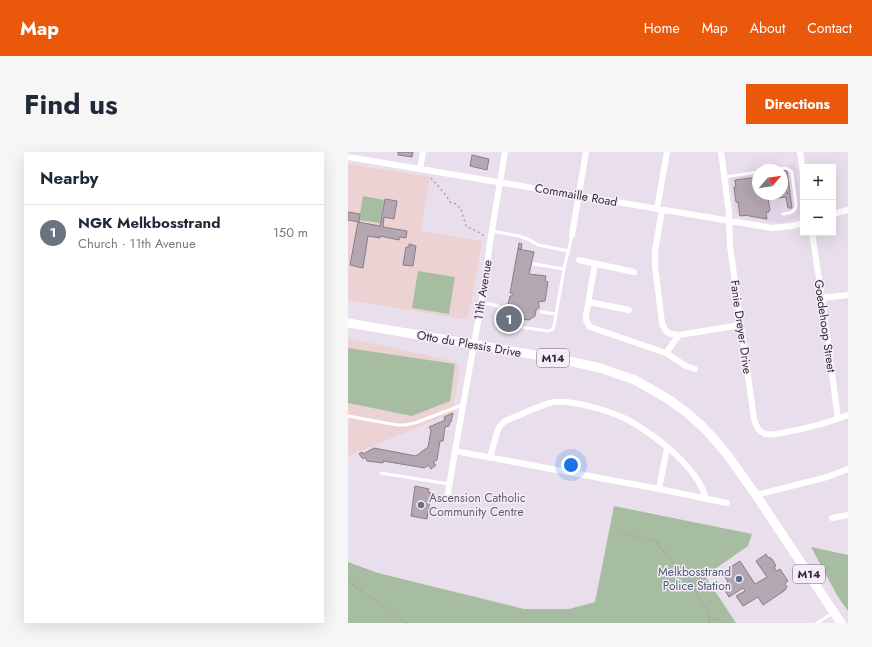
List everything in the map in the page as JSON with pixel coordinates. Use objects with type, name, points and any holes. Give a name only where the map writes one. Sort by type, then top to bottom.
[{"type":"main road","name":"Otto du Plessis Drive","points":[[348,323],[565,360],[600,368],[635,380],[668,399],[702,426],[729,456],[756,495]]},
{"type":"main road","name":"M14","points":[[756,495],[841,623]]},
{"type":"street","points":[[420,169],[423,152]]},
{"type":"street","name":"11th Avenue","points":[[447,499],[506,152]]},
{"type":"street","points":[[572,235],[586,152]]},
{"type":"street","points":[[667,152],[655,252],[655,266],[664,329],[667,333],[679,335],[742,325]]},
{"type":"street","name":"Fanie Dreyer Drive","points":[[721,152],[730,213],[730,246],[756,426],[760,431],[766,434],[774,434],[807,429],[838,419]]},
{"type":"street","points":[[800,152],[802,164]]},
{"type":"street","name":"Commaille Road","points":[[348,157],[772,228],[800,224]]},
{"type":"street","points":[[836,213],[848,210]]},
{"type":"street","name":"Goedehoop Street","points":[[812,236],[838,419]]},
{"type":"street","points":[[580,260],[634,272]]},
{"type":"street","points":[[595,263],[586,316],[586,320],[590,327],[666,352],[686,366],[695,368]]},
{"type":"street","points":[[822,298],[848,295]]},
{"type":"street","points":[[589,302],[628,310]]},
{"type":"street","points":[[666,352],[679,335]]},
{"type":"street","points":[[490,458],[497,432],[505,421],[554,402],[590,406],[619,416],[657,439],[686,464],[702,487],[706,499]]},
{"type":"street","points":[[838,419],[848,416]]},
{"type":"street","points":[[659,489],[667,448]]},
{"type":"street","points":[[455,451],[727,503]]},
{"type":"street","points":[[756,495],[848,469]]},
{"type":"street","points":[[832,518],[848,515]]},
{"type":"lane","points":[[783,214],[792,212],[796,206],[793,174],[788,168]]},
{"type":"lane","points":[[724,177],[752,173]]},
{"type":"lane","points":[[492,230],[519,236],[538,245],[569,251]]},
{"type":"lane","points":[[481,303],[503,309],[505,312],[505,320],[509,325],[550,331],[554,326],[564,269],[572,235]]},
{"type":"lane","points":[[534,264],[564,269]]},
{"type":"lane","points":[[541,312],[556,314]]},
{"type":"lane","points":[[348,416],[397,425],[405,425],[415,423],[463,405]]},
{"type":"lane","points":[[381,473],[450,484]]},
{"type":"lane","points":[[817,623],[834,612]]},
{"type":"path","points":[[420,169],[432,178],[450,202],[456,204],[460,209],[466,226],[482,234],[490,242]]},
{"type":"path","points":[[623,533],[656,542],[690,581],[710,617],[709,623]]},
{"type":"path","points":[[348,581],[407,623]]},
{"type":"path","points":[[710,617],[726,623]]},
{"type":"shaded area","points":[[349,164],[430,177],[421,231],[482,241],[469,315],[463,319],[348,300]]},
{"type":"shaded area","points":[[795,164],[800,198],[800,214],[797,218],[781,223],[740,216],[736,213],[730,174],[752,171],[752,200],[788,200],[788,165]]},
{"type":"shaded area","points":[[348,338],[456,362],[460,368],[452,413],[348,456]]},
{"type":"green space","points":[[363,196],[384,200],[380,223],[359,220]]},
{"type":"green space","points":[[418,271],[455,277],[449,314],[412,308]]},
{"type":"green space","points":[[348,348],[455,364],[450,401],[412,416],[348,403]]},
{"type":"green space","points":[[614,506],[752,534],[748,546],[705,576],[736,623],[348,623],[348,562],[378,573],[524,609],[569,609],[595,602]]},
{"type":"green space","points":[[811,547],[848,555],[848,611],[838,597]]},
{"type":"building","points":[[398,152],[413,152],[412,157],[398,155]]},
{"type":"building","points":[[472,155],[489,159],[487,170],[470,166]]},
{"type":"building","points":[[788,177],[790,192],[788,192]]},
{"type":"building","points":[[752,178],[752,200],[768,200],[770,210],[769,212],[766,212],[767,219],[749,215],[740,216],[738,202],[736,202],[734,187],[736,187],[735,180]]},
{"type":"building","points":[[788,193],[790,193],[792,208],[788,208],[787,200],[788,200]]},
{"type":"building","points":[[385,199],[397,201],[394,219],[384,217],[383,227],[407,231],[406,238],[400,237],[399,240],[380,236],[380,238],[368,236],[363,268],[350,265],[358,222],[380,226]]},
{"type":"building","points":[[348,212],[360,214],[359,222],[348,220]]},
{"type":"building","points":[[519,243],[522,244],[521,249],[518,249]]},
{"type":"building","points":[[409,244],[416,246],[413,266],[403,265],[406,247],[409,247]]},
{"type":"building","points":[[518,249],[534,252],[529,274],[546,276],[545,281],[548,282],[545,301],[538,302],[539,308],[536,310],[535,316],[529,320],[514,318],[509,312],[510,306],[512,305],[508,304],[510,296],[512,296],[512,293],[510,293]]},
{"type":"building","points":[[453,413],[449,426],[445,427],[443,441],[440,441],[437,460],[433,462],[436,465],[431,469],[428,465],[425,468],[383,461],[383,463],[367,461],[365,457],[363,459],[359,454],[362,452],[363,454],[374,448],[416,456],[428,447],[431,430],[429,427],[445,420],[444,417]]},
{"type":"building","name":"Ascension Catholic Community Centre","points":[[415,486],[429,489],[428,492],[431,493],[427,519],[411,516]]},
{"type":"building","name":"Melkbosstrand Police Station","points":[[766,554],[768,558],[769,557],[772,559],[776,566],[774,567],[776,571],[780,569],[788,581],[785,584],[787,587],[784,591],[763,605],[758,597],[743,606],[736,596],[745,591],[743,588],[729,597],[722,586],[728,582],[724,575],[731,571],[729,568],[740,561],[755,584],[767,577],[756,561]]},
{"type":"place","name":"NGK Melkbosstrand","points":[[509,319]]},
{"type":"place","name":"Ascension Catholic Community Centre","points":[[421,505]]},
{"type":"place","name":"Melkbosstrand Police Station","points":[[739,579]]}]
